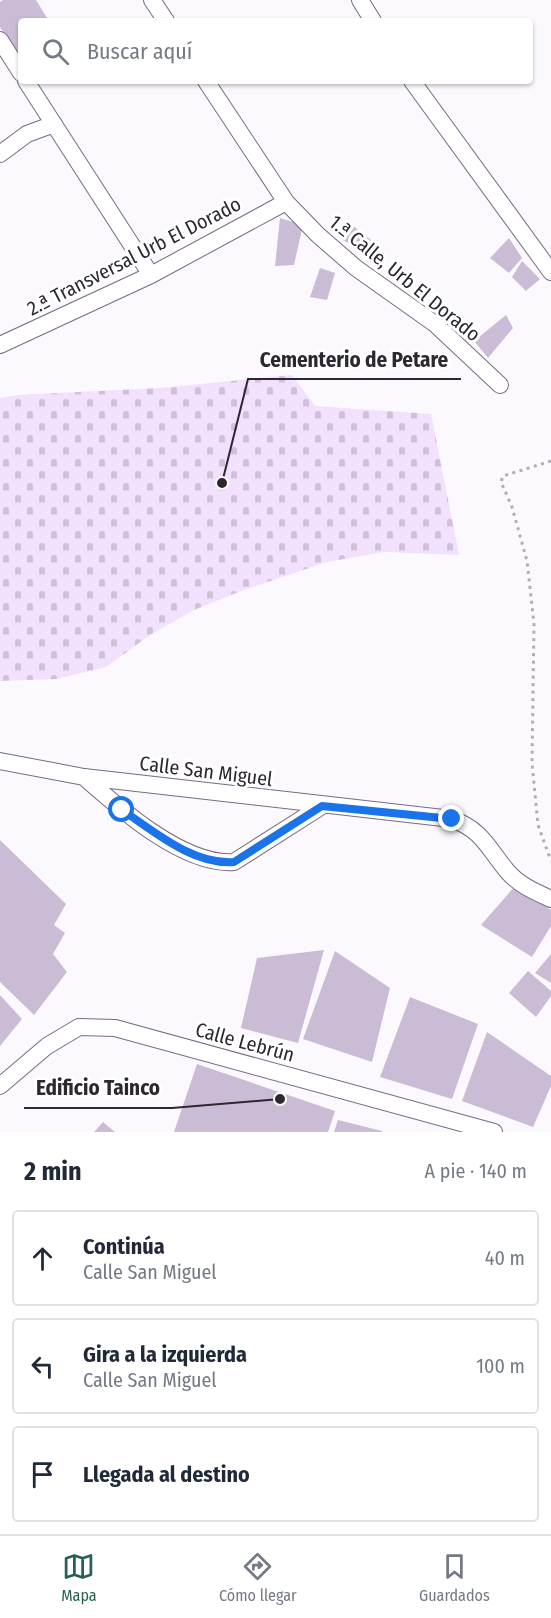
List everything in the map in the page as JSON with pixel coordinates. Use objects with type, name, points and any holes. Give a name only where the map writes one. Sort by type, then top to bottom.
[{"type":"street","points":[[152,0],[164,18]]},
{"type":"street","points":[[360,0],[371,18]]},
{"type":"street","points":[[0,40],[18,68]]},
{"type":"street","points":[[28,84],[151,275]]},
{"type":"street","name":"1.ª Calle, Urb El Dorado","points":[[208,84],[286,201],[333,249],[435,324],[500,385]]},
{"type":"street","points":[[414,84],[551,272]]},
{"type":"street","points":[[0,154],[27,134],[54,124]]},
{"type":"street","name":"2.ª Transversal Urb El Dorado","points":[[0,345],[151,275],[286,201]]},
{"type":"street","name":"Calle San Miguel","points":[[0,761],[84,777],[322,806],[452,819],[470,825],[482,836],[509,874],[528,889],[551,899]]},
{"type":"street","points":[[84,777],[122,810],[182,848],[220,863],[234,862],[322,806]]},
{"type":"street","name":"Calle Lebrún","points":[[0,1086],[47,1046],[79,1027],[115,1028],[494,1132]]},
{"type":"path","points":[[551,461],[503,476],[501,482],[512,507],[527,561],[534,624],[533,773],[538,825],[551,861]]},
{"type":"green space","points":[[292,375],[315,406],[431,414],[459,555],[384,552],[327,562],[241,591],[194,610],[150,635],[106,667],[57,679],[0,681],[0,398],[18,395],[160,388]]},
{"type":"building","points":[[3,0],[36,0],[47,18],[18,18],[18,55],[0,27],[0,2]]},
{"type":"building","points":[[280,218],[303,225],[294,265],[275,266]]},
{"type":"building","points":[[352,225],[371,240],[364,252],[341,239]]},
{"type":"building","points":[[509,238],[522,258],[509,273],[490,258]]},
{"type":"building","points":[[522,261],[540,279],[526,291],[512,277]]},
{"type":"building","points":[[320,268],[335,273],[327,300],[310,297]]},
{"type":"building","points":[[506,315],[513,328],[488,358],[474,341]]},
{"type":"building","points":[[0,840],[66,904],[54,925],[65,933],[53,954],[67,972],[34,1015],[0,982]]},
{"type":"building","points":[[515,886],[551,910],[551,926],[532,957],[481,925]]},
{"type":"building","points":[[324,950],[298,1043],[241,1028],[257,958]]},
{"type":"building","points":[[335,951],[390,988],[372,1062],[303,1039]]},
{"type":"building","points":[[551,954],[551,983],[535,973]]},
{"type":"building","points":[[528,971],[551,991],[551,996],[536,1017],[509,993]]},
{"type":"building","points":[[0,995],[22,1019],[0,1046]]},
{"type":"building","points":[[410,997],[478,1024],[452,1099],[380,1077]]},
{"type":"building","points":[[487,1032],[551,1076],[551,1086],[533,1127],[462,1101]]},
{"type":"building","points":[[197,1064],[335,1111],[328,1132],[174,1132]]},
{"type":"building","points":[[338,1120],[382,1131],[382,1132],[334,1132]]},
{"type":"building","points":[[103,1122],[115,1132],[94,1132]]},
{"type":"place","name":"Cementerio de Petare","points":[[222,483]]},
{"type":"place","name":"Edificio Tainco","points":[[280,1099]]},
{"type":"route","points":[[122,810],[182,848],[201,858],[220,863],[234,862],[322,806],[452,819]]}]
